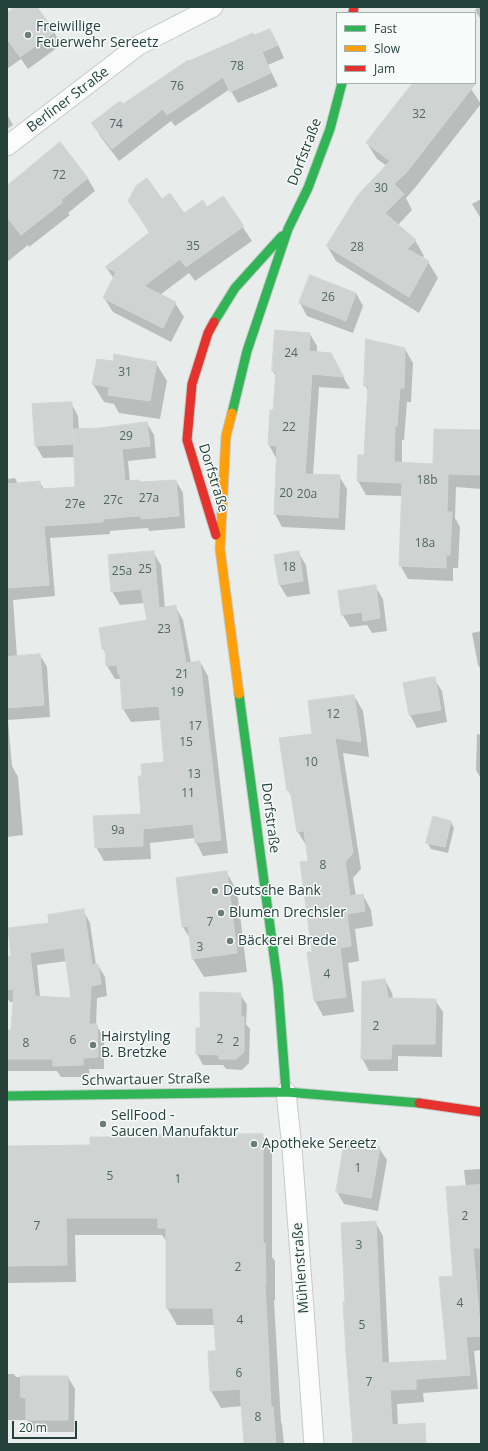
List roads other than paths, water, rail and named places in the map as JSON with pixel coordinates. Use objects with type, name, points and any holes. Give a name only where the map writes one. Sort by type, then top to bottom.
[{"type":"main road","name":"Dorfstraße","points":[[220,549],[226,436],[247,351],[288,229],[308,188],[330,129],[342,84]]},
{"type":"main road","name":"Dorfstraße","points":[[286,1092],[278,986],[220,549],[187,440],[192,384],[208,333],[235,288],[288,229]]},
{"type":"main road","name":"Schwartauer Straße","points":[[7,1096],[286,1092],[425,1104],[481,1112]]},
{"type":"street","name":"Berliner Straße","points":[[7,146],[139,45],[213,7]]},
{"type":"street","name":"Mühlenstraße","points":[[286,1092],[292,1148],[314,1444]]},
{"type":"place","name":"Freiwillige Feuerwehr Sereetz","points":[[28,35]]},
{"type":"place","name":"Deutsche Bank","points":[[215,891]]},
{"type":"place","name":"Blumen Drechsler","points":[[221,913]]},
{"type":"place","name":"Bäckerei Brede","points":[[230,941]]},
{"type":"place","name":"Hairstyling B. Bretzke","points":[[93,1045]]},
{"type":"place","name":"SellFood - Saucen Manufaktur","points":[[103,1124]]},
{"type":"place","name":"Apotheke Sereetz","points":[[254,1144]]}]
